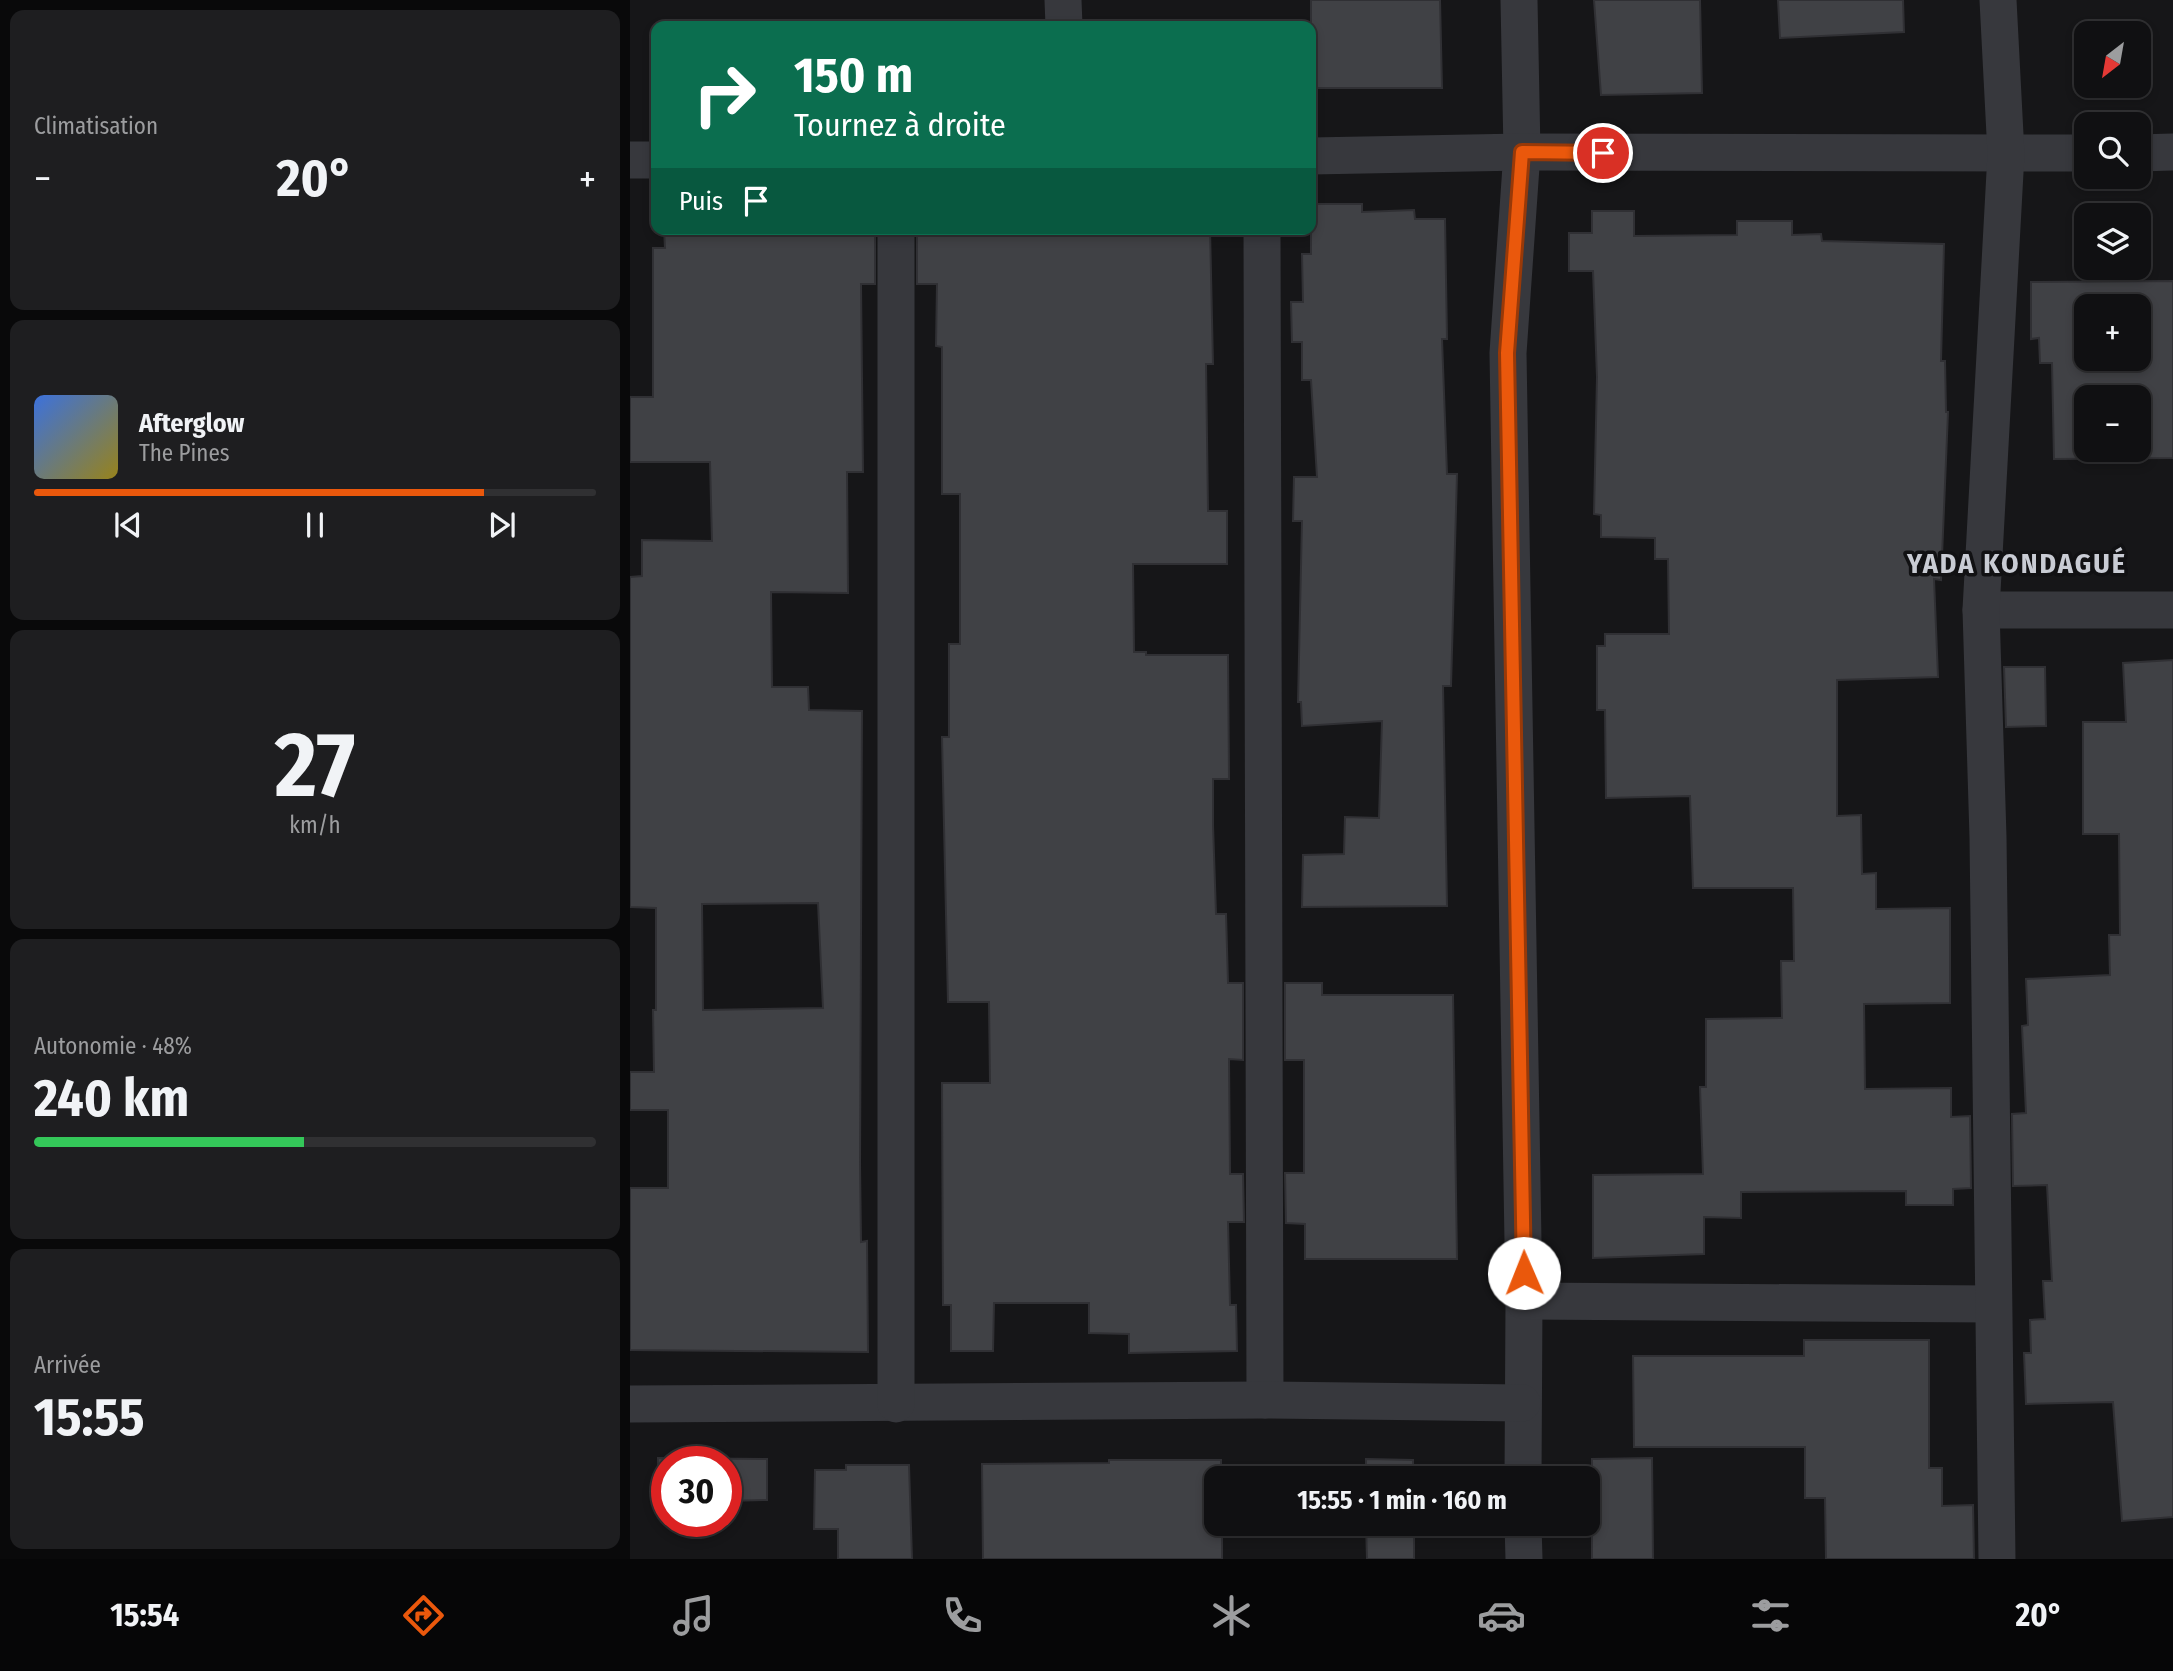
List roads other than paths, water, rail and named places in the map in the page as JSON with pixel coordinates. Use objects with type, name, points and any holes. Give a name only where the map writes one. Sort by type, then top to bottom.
[{"type":"street","points":[[1063,0],[1064,21]]},
{"type":"street","points":[[1518,0],[1522,152],[1507,353],[1524,1301],[1523,1466]]},
{"type":"street","points":[[1997,1559],[1988,837],[1981,610],[2006,154],[1998,0]]},
{"type":"street","points":[[1316,156],[1522,152],[2074,153]]},
{"type":"street","points":[[2151,153],[2173,152]]},
{"type":"street","points":[[630,160],[651,160]]},
{"type":"street","points":[[896,235],[896,1404]]},
{"type":"street","points":[[1262,235],[1265,1400]]},
{"type":"street","points":[[1981,610],[2173,610]]},
{"type":"street","points":[[1524,1301],[1993,1304]]},
{"type":"street","points":[[630,1404],[1265,1400],[1522,1403]]},
{"type":"street","points":[[1523,1536],[1524,1559]]},
{"type":"district","name":"YADA KONDAGUÉ","points":[[2017,563]]}]
